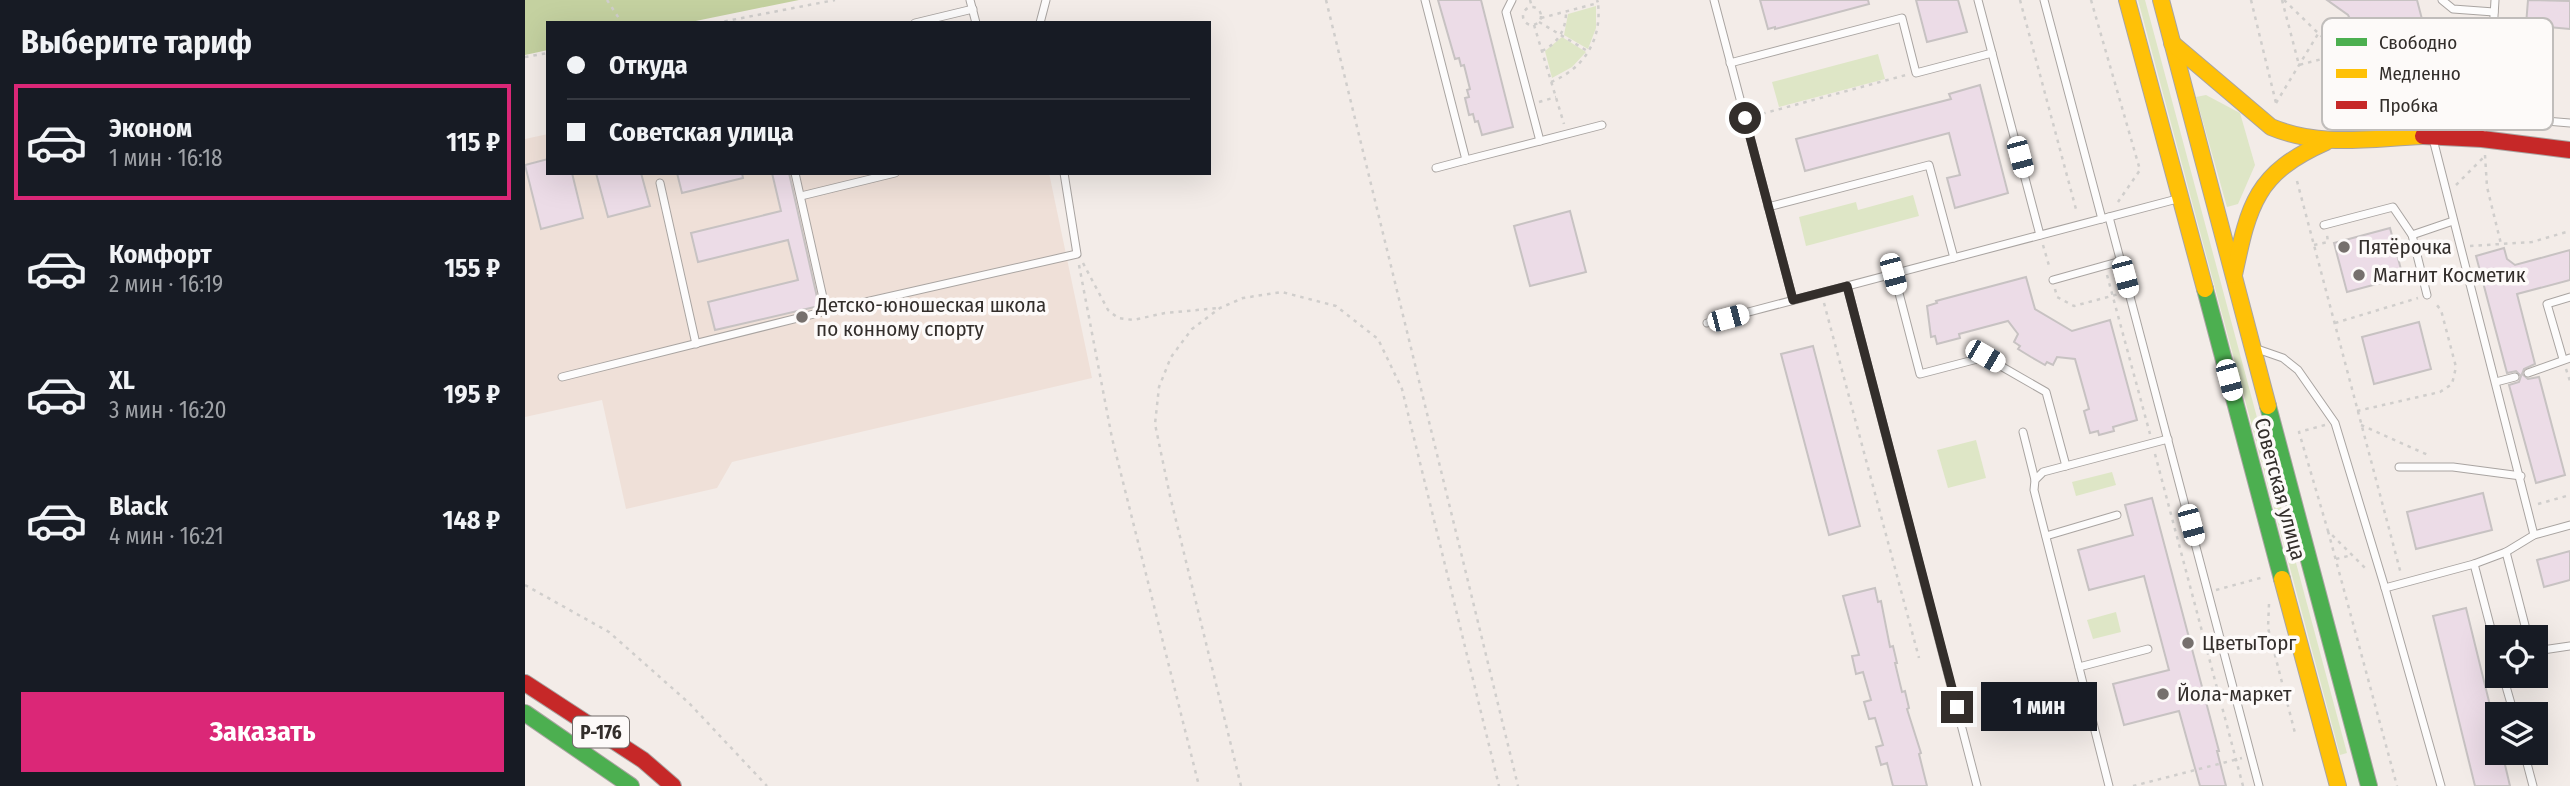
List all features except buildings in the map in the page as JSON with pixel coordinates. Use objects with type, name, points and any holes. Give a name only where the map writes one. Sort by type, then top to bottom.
[{"type":"main road","name":"Советская улица","points":[[2127,0],[2338,786]]},
{"type":"main road","name":"Советская улица","points":[[2161,0],[2369,786]]},
{"type":"main road","points":[[2172,43],[2271,127],[2285,135],[2326,142],[2425,136],[2570,150]]},
{"type":"main road","points":[[2234,276],[2244,225],[2257,195],[2291,159],[2326,142]]},
{"type":"main road","name":"Р-176","points":[[525,683],[643,760],[673,786]]},
{"type":"main road","name":"Р-176","points":[[525,713],[631,786]]},
{"type":"main road","points":[[2334,769],[2363,761]]},
{"type":"lane","points":[[971,0],[975,21]]},
{"type":"lane","points":[[1041,21],[1046,0]]},
{"type":"lane","points":[[1425,0],[1467,160]]},
{"type":"lane","points":[[1512,0],[1506,12],[1540,141]]},
{"type":"lane","points":[[1714,0],[1793,300]]},
{"type":"lane","points":[[1978,0],[2041,235]]},
{"type":"lane","points":[[2044,0],[2106,218],[2121,261],[2259,786]]},
{"type":"lane","points":[[2442,0],[2453,9],[2494,12]]},
{"type":"lane","points":[[2494,18],[2495,0]]},
{"type":"lane","points":[[923,21],[972,9]]},
{"type":"lane","points":[[1730,63],[1902,18],[1916,73],[1992,53]]},
{"type":"lane","points":[[1436,168],[1602,125]]},
{"type":"lane","points":[[2480,140],[2482,130]]},
{"type":"lane","points":[[2425,136],[2447,194],[2535,535]]},
{"type":"lane","points":[[1769,207],[1929,165],[1954,258]]},
{"type":"lane","points":[[796,175],[826,311]]},
{"type":"lane","points":[[801,196],[887,175]]},
{"type":"lane","points":[[562,377],[826,311],[1077,254],[1063,175]]},
{"type":"lane","points":[[660,183],[696,344]]},
{"type":"lane","points":[[1707,323],[2181,198]]},
{"type":"lane","points":[[2324,225],[2393,206],[2412,235],[2427,295]]},
{"type":"lane","points":[[2412,235],[2453,221]]},
{"type":"lane","points":[[2053,280],[2121,261]]},
{"type":"lane","points":[[1893,274],[1920,374],[1985,356],[2046,392],[2066,466]]},
{"type":"lane","points":[[1847,286],[1977,786]]},
{"type":"lane","points":[[2528,373],[2567,359],[2547,304],[2570,297]]},
{"type":"lane","points":[[2253,348],[2283,358],[2298,370],[2335,423],[2441,786]]},
{"type":"lane","points":[[2496,382],[2515,377]]},
{"type":"lane","points":[[2023,432],[2035,480],[2034,490],[2109,786]]},
{"type":"lane","points":[[2035,480],[2043,472],[2168,439]]},
{"type":"lane","points":[[2399,467],[2453,467],[2521,477]]},
{"type":"lane","points":[[2046,536],[2117,515]]},
{"type":"lane","points":[[2385,588],[2474,564],[2506,552],[2535,535],[2570,525]]},
{"type":"lane","points":[[2506,552],[2525,625]]},
{"type":"lane","points":[[2474,564],[2490,625]]},
{"type":"lane","points":[[2548,649],[2570,646]]},
{"type":"lane","points":[[2079,667],[2148,649]]},
{"type":"lane","points":[[2527,765],[2533,786]]},
{"type":"path","points":[[607,0],[621,21]]},
{"type":"path","points":[[726,21],[835,0]]},
{"type":"path","points":[[1326,0],[1518,786]]},
{"type":"path","points":[[1530,0],[1532,7]]},
{"type":"path","points":[[2020,0],[2080,225]]},
{"type":"path","points":[[2091,0],[2140,170],[2106,218]]},
{"type":"path","points":[[2251,0],[2276,103],[2318,33]]},
{"type":"path","points":[[2283,0],[2299,65]]},
{"type":"path","points":[[2283,0],[2322,37]]},
{"type":"path","points":[[1541,18],[1597,1],[1599,23],[1589,52],[1576,67],[1551,82]]},
{"type":"path","points":[[1532,7],[1539,10],[1541,18],[1534,25],[1527,24],[1523,16],[1525,10],[1532,7]]},
{"type":"path","points":[[1542,51],[1560,35],[1566,11]]},
{"type":"path","points":[[1539,22],[1589,52]]},
{"type":"path","points":[[1534,25],[1567,134]]},
{"type":"path","points":[[525,57],[546,53]]},
{"type":"path","points":[[2299,65],[2322,59]]},
{"type":"path","points":[[1745,118],[1916,73]]},
{"type":"path","points":[[1530,105],[1556,97]]},
{"type":"path","points":[[2419,130],[2425,136]]},
{"type":"path","points":[[2447,194],[2485,156],[2487,187],[2501,244]]},
{"type":"path","points":[[2297,181],[2403,583]]},
{"type":"path","points":[[2314,245],[2328,242],[2324,225]]},
{"type":"path","points":[[2460,247],[2532,242],[2570,231]]},
{"type":"path","points":[[2041,235],[2057,297],[2074,306],[2129,292]]},
{"type":"path","points":[[1077,254],[1088,269],[1108,310],[1118,318],[1133,320],[1165,313],[1220,308]]},
{"type":"path","points":[[1077,254],[1112,438],[1199,786]]},
{"type":"path","points":[[2105,266],[2243,786]]},
{"type":"path","points":[[1241,786],[1155,424],[1159,387],[1171,357],[1192,329],[1220,308],[1243,298],[1282,292],[1336,306],[1378,339],[1402,388],[1499,786]]},
{"type":"path","points":[[1822,293],[1919,658]]},
{"type":"path","points":[[2335,323],[2427,295],[2441,310],[2456,367],[2452,384],[2440,392],[2357,411]]},
{"type":"path","points":[[2335,423],[2299,432],[2397,786]]},
{"type":"path","points":[[2361,425],[2430,456]]},
{"type":"path","points":[[2528,507],[2570,495]]},
{"type":"path","points":[[2328,531],[2385,588]]},
{"type":"path","points":[[2336,559],[2352,555]]},
{"type":"path","points":[[2209,592],[2268,577]]},
{"type":"path","points":[[525,585],[609,632],[689,703],[767,786]]},
{"type":"path","points":[[2269,601],[2268,628],[2295,733]]},
{"type":"path","points":[[2133,786],[2252,755]]},
{"type":"shaded area","name":"Детско-юношеская школа по конному спорту","points":[[546,134],[546,175],[1049,175],[1092,378],[732,462],[717,488],[626,509],[602,400],[525,417],[525,139]]},
{"type":"green space","points":[[525,0],[799,0],[696,21],[546,21],[546,50],[525,55]]},
{"type":"green space","points":[[2138,0],[2145,0],[2347,753],[2340,755]]},
{"type":"green space","points":[[1596,6],[1596,28],[1588,49],[1564,35],[1568,14]]},
{"type":"green space","points":[[1562,37],[1586,52],[1572,67],[1552,78],[1545,51]]},
{"type":"green space","points":[[1878,54],[1885,79],[1779,107],[1772,82]]},
{"type":"green space","points":[[2206,95],[2240,113],[2255,165],[2238,204],[2227,207],[2196,97]]},
{"type":"green space","points":[[1913,195],[1919,216],[1806,246],[1799,217],[1856,202],[1858,210]]},
{"type":"green space","points":[[1976,440],[1986,478],[1948,488],[1937,450]]},
{"type":"green space","points":[[2112,472],[2116,485],[2076,496],[2072,482]]},
{"type":"green space","points":[[2116,612],[2121,632],[2093,639],[2087,620]]},
{"type":"traffic: fast","points":[[2205,289],[2282,579]]},
{"type":"traffic: fast","points":[[2268,406],[2369,786]]},
{"type":"traffic: fast","points":[[525,713],[631,786]]},
{"type":"traffic: slow","points":[[2127,0],[2205,289]]},
{"type":"traffic: slow","points":[[2161,0],[2268,406]]},
{"type":"traffic: slow","points":[[2172,43],[2271,127],[2308,138],[2327,140],[2423,136]]},
{"type":"traffic: slow","points":[[2234,275],[2245,229],[2259,194],[2284,166],[2326,142]]},
{"type":"traffic: slow","points":[[2282,579],[2338,786]]},
{"type":"traffic: jam","points":[[2423,136],[2482,139],[2570,150]]},
{"type":"traffic: jam","points":[[525,683],[643,760],[673,786]]},
{"type":"place","name":"Пятёрочка","points":[[2344,247]]},
{"type":"place","name":"Магнит Косметик","points":[[2359,275]]},
{"type":"place","name":"Детско-юношеская школа по конному спорту","points":[[802,317]]},
{"type":"place","name":"ЦветыТорг","points":[[2188,643]]},
{"type":"place","name":"Йола-маркет","points":[[2163,694]]},
{"type":"route","points":[[1745,118],[1793,300],[1847,286],[1957,707]]}]
